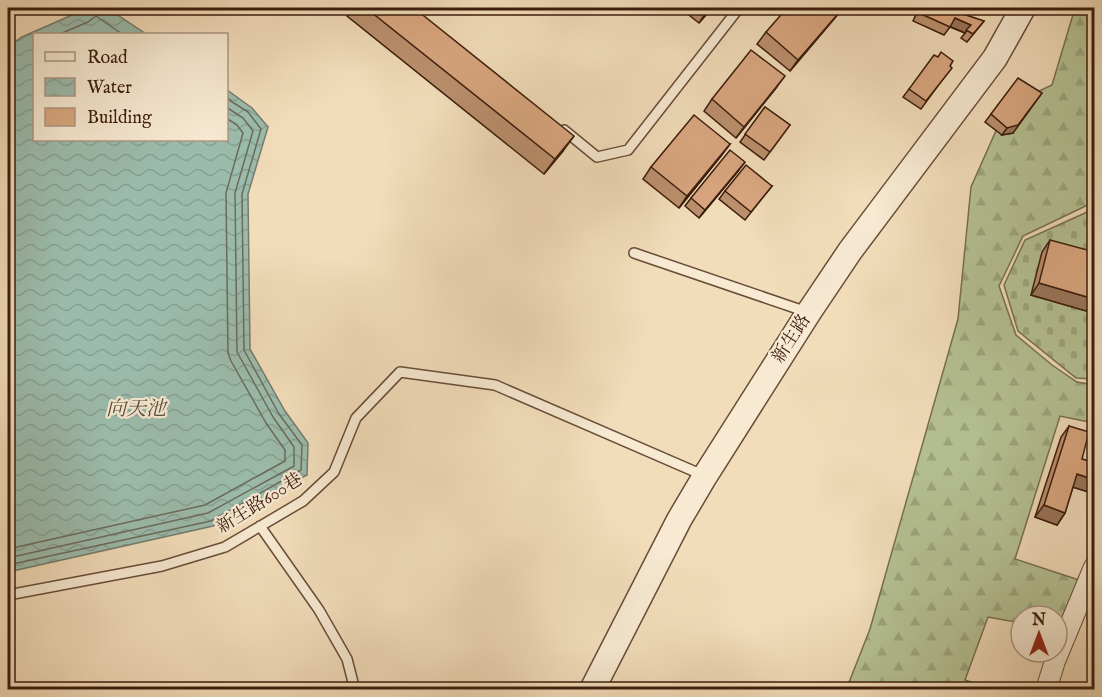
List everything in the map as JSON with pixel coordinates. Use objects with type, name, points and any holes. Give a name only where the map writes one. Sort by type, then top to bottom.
[{"type":"street","name":"新生路","points":[[592,690],[679,519],[808,312],[850,251],[995,58],[1023,8]]},
{"type":"street","points":[[1046,690],[1055,661],[1092,578]]},
{"type":"lane","points":[[560,127],[597,157],[628,150],[740,8]]},
{"type":"lane","points":[[634,253],[808,312]]},
{"type":"lane","name":"新生路600巷","points":[[8,595],[162,566],[225,547],[303,501],[334,472],[356,418],[400,372],[495,385],[705,476]]},
{"type":"lane","points":[[260,526],[319,610],[347,659],[355,690]]},
{"type":"green space","points":[[1075,8],[1094,8],[1094,202],[1023,236],[999,286],[1016,335],[1077,382],[1094,385],[1094,423],[1060,416],[1015,559],[1085,582],[1069,621],[1069,604],[1009,604],[1009,621],[988,617],[965,680],[993,689],[846,690],[870,629],[958,319],[971,187],[1007,106],[1052,85]]},
{"type":"green space","points":[[1094,209],[1094,379],[1076,378],[1018,331],[1004,285],[1025,240]]},
{"type":"water","name":"向天池","points":[[88,8],[107,8],[144,33],[33,33],[33,141],[228,141],[228,91],[252,108],[268,127],[248,194],[250,349],[285,411],[308,443],[307,475],[213,526],[8,572],[8,47],[22,37]]},
{"type":"building","points":[[366,8],[414,8],[574,136],[555,159]]},
{"type":"building","points":[[787,8],[843,8],[798,60],[766,32]]},
{"type":"building","points":[[921,8],[945,8],[984,21],[973,34],[966,30],[971,25],[955,18],[950,27],[919,13]]},
{"type":"building","points":[[751,50],[785,76],[744,127],[712,99]]},
{"type":"building","points":[[941,52],[953,61],[950,66],[952,68],[926,101],[909,89],[934,55],[938,57]]},
{"type":"building","points":[[1018,78],[1042,93],[1018,125],[1007,128],[991,114]]},
{"type":"building","points":[[765,107],[790,125],[770,152],[745,134]]},
{"type":"building","points":[[694,115],[730,144],[687,196],[651,167]]},
{"type":"building","points":[[730,150],[745,162],[705,210],[691,198]]},
{"type":"building","points":[[746,165],[772,186],[751,212],[725,191]]},
{"type":"building","points":[[1050,240],[1095,252],[1094,299],[1039,283]]},
{"type":"building","points":[[1069,426],[1089,432],[1082,459],[1095,463],[1095,480],[1077,474],[1065,513],[1044,505]]}]
